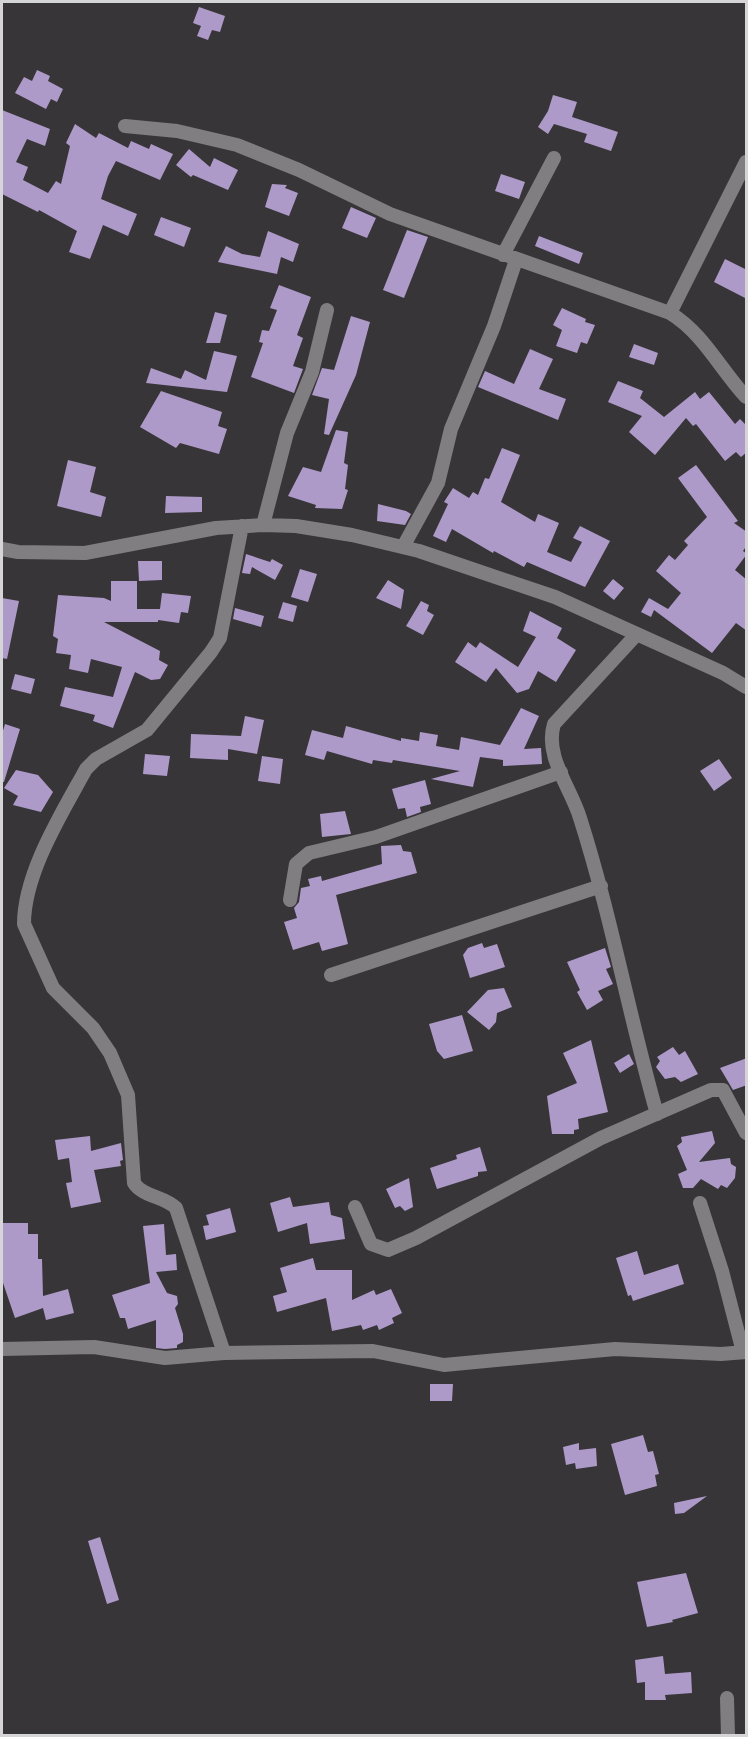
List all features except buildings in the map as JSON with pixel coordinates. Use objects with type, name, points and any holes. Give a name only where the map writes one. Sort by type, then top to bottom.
[{"type":"street","points":[[125,126],[177,131],[237,145],[299,170],[390,214],[670,313],[695,331],[731,381],[747,397]]},
{"type":"street","points":[[403,547],[438,483],[451,429],[494,326],[510,258],[554,158]]},
{"type":"street","points":[[670,313],[747,162]]},
{"type":"street","points":[[263,525],[287,433],[312,372],[327,310]]},
{"type":"street","points":[[2,549],[18,552],[86,553],[216,528],[263,525],[296,526],[352,535],[403,547],[555,597],[747,687]]},
{"type":"street","points":[[224,1353],[176,1208],[164,1198],[142,1191],[134,1183],[128,1095],[110,1053],[93,1028],[53,988],[24,924],[24,913],[33,876],[86,769],[96,759],[147,730],[220,638],[242,526]]},
{"type":"street","points":[[637,634],[554,724],[550,740],[561,772],[574,799],[601,886],[634,1035],[657,1114]]},
{"type":"street","points":[[290,900],[296,864],[303,855],[387,833],[561,772]]},
{"type":"street","points":[[331,975],[601,886]]},
{"type":"street","points":[[355,1207],[371,1244],[388,1250],[416,1238],[601,1138],[711,1090],[723,1090],[747,1133]]},
{"type":"street","points":[[2,1349],[94,1347],[165,1358],[224,1353],[373,1351],[444,1365],[615,1349],[721,1354],[745,1352],[722,1270],[699,1203]]},
{"type":"street","points":[[727,1698],[728,1736]]}]
